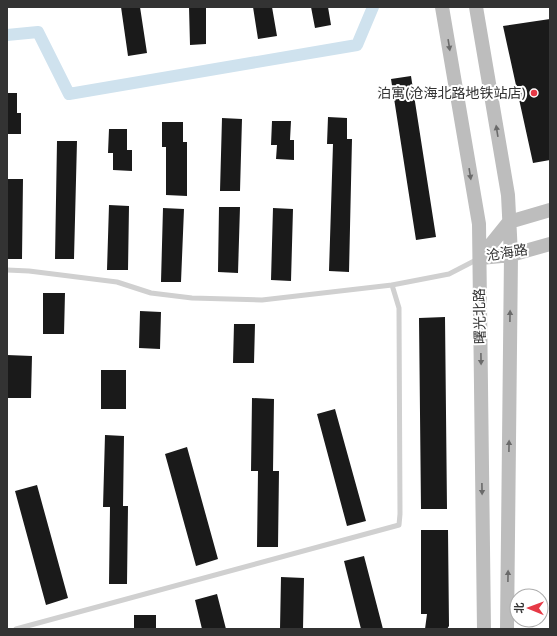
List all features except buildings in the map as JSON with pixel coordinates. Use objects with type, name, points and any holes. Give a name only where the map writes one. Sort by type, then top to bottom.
[{"type":"main road","name":"曙光北路","points":[[442,7],[478,224],[480,258],[484,629]]},
{"type":"main road","name":"曙光北路","points":[[476,7],[508,196],[510,254],[507,629]]},
{"type":"main road","points":[[509,222],[550,210]]},
{"type":"main road","name":"沧海路","points":[[480,258],[509,222]]},
{"type":"main road","name":"沧海路","points":[[480,258],[510,254],[550,244]]},
{"type":"lane","points":[[7,270],[29,271],[117,282],[151,293],[192,298],[262,300],[392,286],[449,274],[480,258]]},
{"type":"lane","points":[[16,629],[399,525],[399,308],[392,286]]},
{"type":"waterway","points":[[7,35],[38,32],[69,94],[357,45],[373,7]]},
{"type":"place","name":"泊寓(沧海北路地铁站店)","points":[[534,93]]}]
